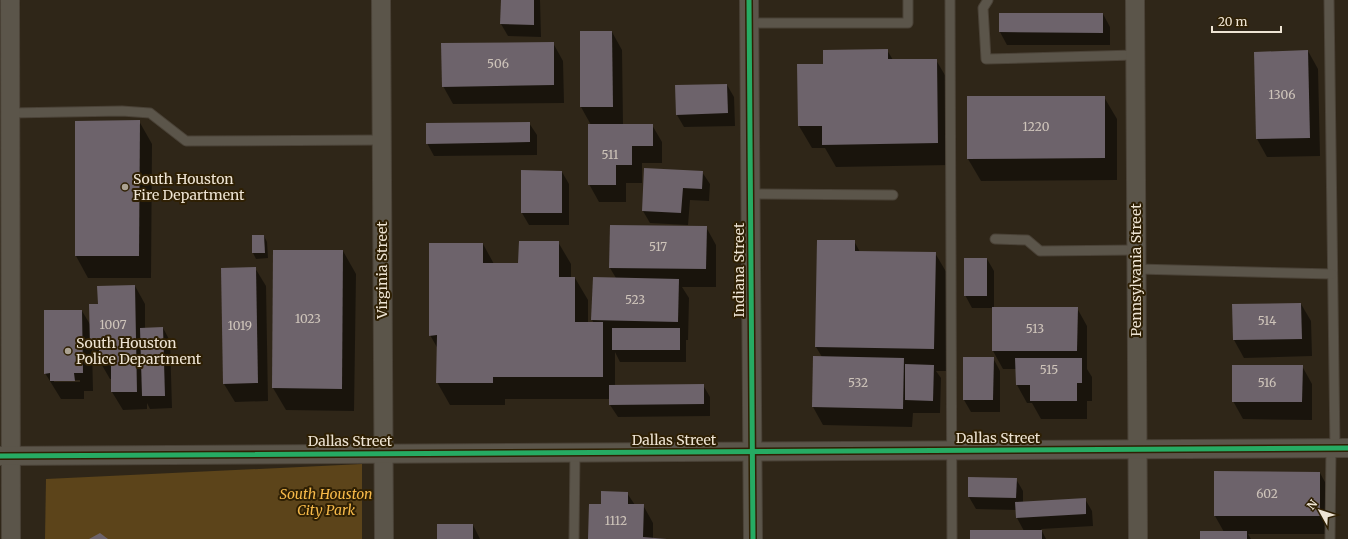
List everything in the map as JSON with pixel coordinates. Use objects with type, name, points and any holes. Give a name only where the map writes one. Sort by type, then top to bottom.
[{"type":"street","points":[[10,0],[10,113],[5,456],[11,539]]},
{"type":"street","name":"Virginia Street","points":[[381,0],[384,539]]},
{"type":"street","name":"Indiana Street","points":[[749,0],[753,539]]},
{"type":"street","name":"Pennsylvania Street","points":[[1135,0],[1138,539]]},
{"type":"street","name":"Dallas Street","points":[[5,456],[1338,448]]},
{"type":"lane","points":[[749,23],[908,24],[908,0]]},
{"type":"lane","points":[[950,0],[952,539]]},
{"type":"lane","points":[[988,0],[983,8],[986,59],[1136,55]]},
{"type":"lane","points":[[1329,0],[1332,274],[1338,448],[1330,539]]},
{"type":"lane","points":[[10,113],[122,111],[150,113],[186,141],[382,140]]},
{"type":"lane","points":[[751,194],[893,195]]},
{"type":"lane","points":[[995,239],[1027,240],[1040,251],[1136,250]]},
{"type":"lane","points":[[1136,268],[1332,274]]},
{"type":"lane","points":[[574,539],[575,452]]},
{"type":"green space","name":"South Houston City Park","points":[[362,464],[362,539],[45,539],[46,479]]},
{"type":"building","points":[[501,0],[534,0],[534,25],[500,24]]},
{"type":"building","points":[[999,13],[1103,13],[1103,33],[999,32]]},
{"type":"building","points":[[580,31],[612,31],[613,107],[580,107]]},
{"type":"building","points":[[554,42],[554,85],[442,87],[441,43]]},
{"type":"building","points":[[888,49],[888,59],[937,59],[938,143],[822,145],[822,126],[798,126],[797,64],[823,64],[823,50]]},
{"type":"building","points":[[1308,50],[1310,138],[1256,139],[1254,52]]},
{"type":"building","points":[[727,84],[728,113],[676,115],[675,85]]},
{"type":"building","points":[[967,96],[1105,96],[1105,158],[967,159]]},
{"type":"building","points":[[140,120],[139,256],[75,256],[75,121]]},
{"type":"building","points":[[530,122],[530,142],[426,144],[426,123]]},
{"type":"building","points":[[588,124],[653,124],[653,146],[632,146],[632,165],[616,165],[616,185],[588,185]]},
{"type":"building","points":[[644,168],[703,171],[702,189],[683,188],[681,213],[642,211]]},
{"type":"building","points":[[521,170],[562,171],[562,213],[521,213]]},
{"type":"building","points":[[610,225],[707,226],[706,269],[609,268]]},
{"type":"building","points":[[252,235],[264,235],[265,253],[252,253]]},
{"type":"building","points":[[817,240],[855,240],[855,251],[936,252],[934,349],[815,347]]},
{"type":"building","points":[[519,241],[559,241],[559,277],[575,277],[575,322],[603,322],[603,377],[493,377],[493,383],[436,383],[437,335],[429,336],[429,243],[483,243],[483,263],[518,263]]},
{"type":"building","points":[[273,250],[343,250],[342,389],[272,388]]},
{"type":"building","points":[[964,258],[987,258],[987,296],[964,296]]},
{"type":"building","points":[[256,267],[258,383],[223,384],[221,268]]},
{"type":"building","points":[[593,277],[679,279],[678,322],[591,320]]},
{"type":"building","points":[[135,285],[137,392],[111,392],[111,361],[99,361],[99,346],[90,346],[89,304],[98,304],[97,286]]},
{"type":"building","points":[[1301,303],[1302,339],[1233,340],[1232,304]]},
{"type":"building","points":[[992,307],[1078,307],[1077,351],[992,351]]},
{"type":"building","points":[[44,310],[82,310],[83,373],[74,373],[75,381],[50,381],[50,373],[44,374]]},
{"type":"building","points":[[163,327],[165,396],[142,396],[140,328]]},
{"type":"building","points":[[612,328],[680,328],[680,350],[612,350]]},
{"type":"building","points":[[813,356],[904,358],[903,409],[812,407]]},
{"type":"building","points":[[963,357],[994,357],[993,400],[963,400]]},
{"type":"building","points":[[1015,358],[1082,358],[1082,383],[1077,383],[1077,401],[1030,401],[1030,385],[1016,385]]},
{"type":"building","points":[[905,364],[934,365],[933,401],[905,400]]},
{"type":"building","points":[[1232,365],[1303,365],[1302,402],[1232,402]]},
{"type":"building","points":[[704,384],[704,404],[609,405],[609,385]]},
{"type":"building","points":[[1214,471],[1320,472],[1320,516],[1214,516]]},
{"type":"building","points":[[968,477],[1017,478],[1016,498],[968,497]]},
{"type":"building","points":[[601,491],[628,492],[628,504],[644,504],[643,537],[667,539],[588,539],[589,504],[601,504]]},
{"type":"building","points":[[1086,498],[1086,514],[1016,518],[1015,502]]},
{"type":"building","points":[[437,524],[473,524],[473,539],[437,539]]},
{"type":"building","points":[[970,530],[1042,530],[1042,539],[970,539]]},
{"type":"building","points":[[1200,531],[1247,531],[1247,539],[1200,539]]},
{"type":"building","points":[[100,533],[108,539],[89,539]]},
{"type":"cycle path","points":[[749,0],[753,539]]},
{"type":"cycle path","points":[[0,456],[1348,448]]},
{"type":"place","name":"South Houston Fire Department","points":[[125,187]]},
{"type":"place","name":"South Houston Police Department","points":[[68,351]]}]
